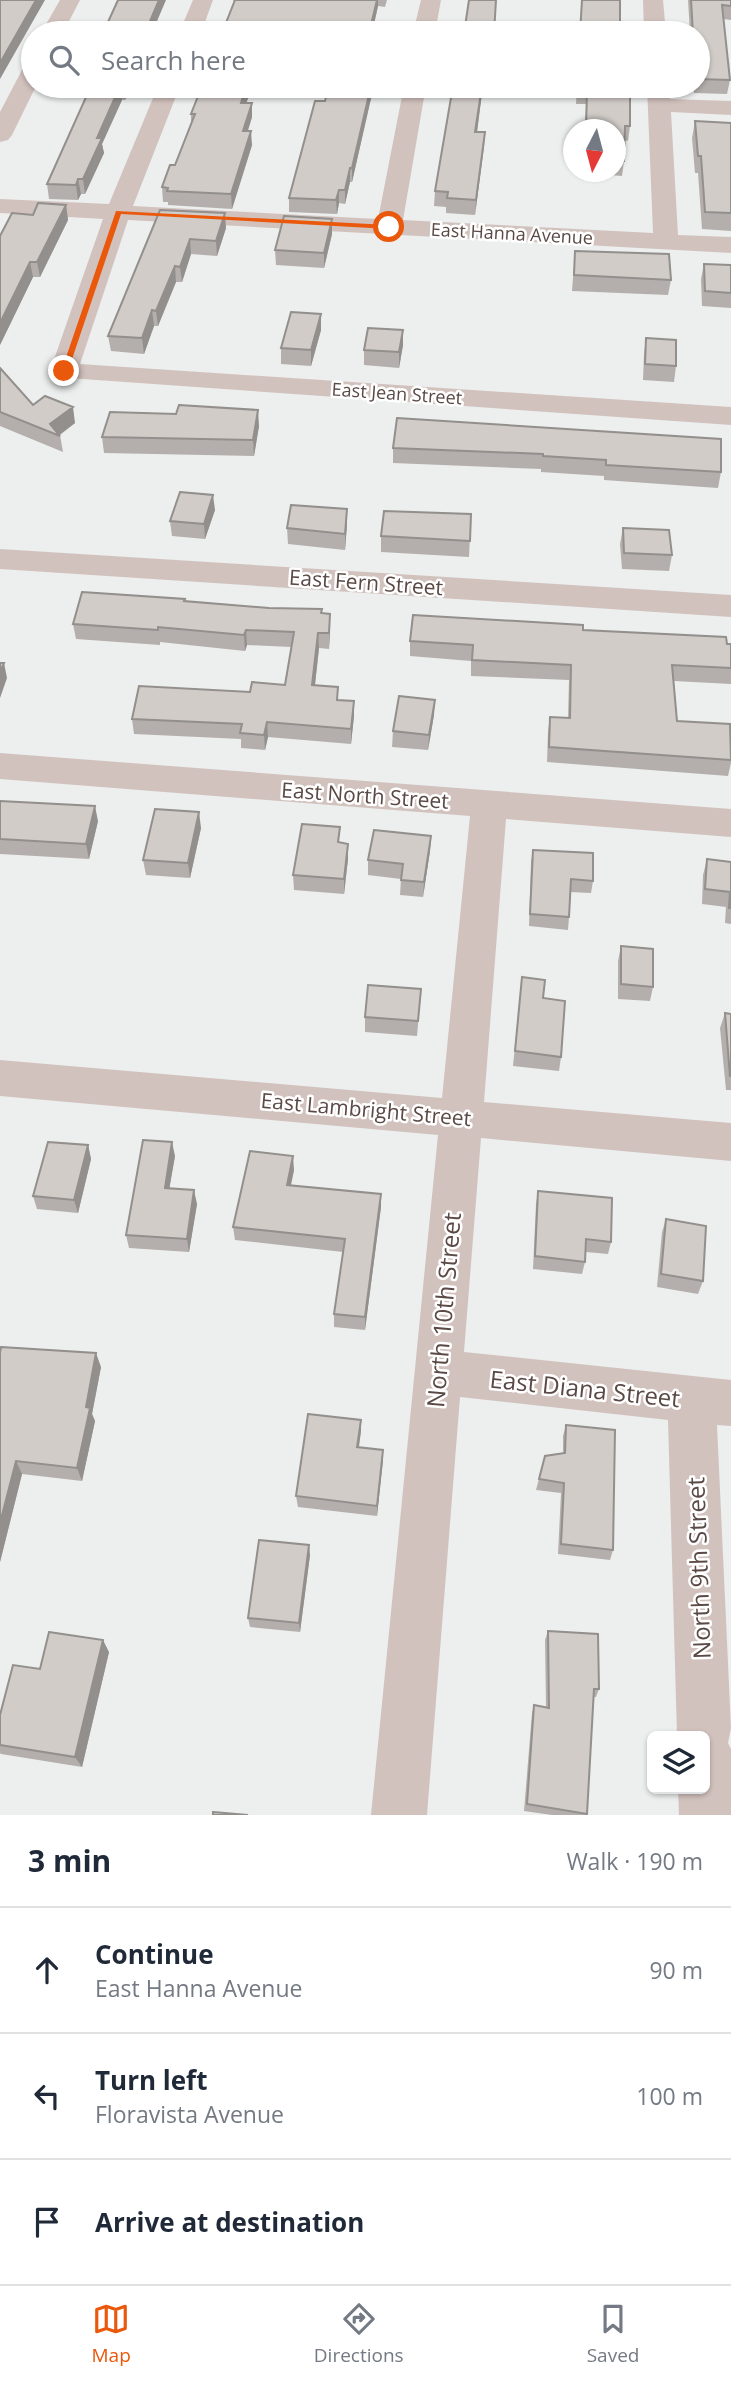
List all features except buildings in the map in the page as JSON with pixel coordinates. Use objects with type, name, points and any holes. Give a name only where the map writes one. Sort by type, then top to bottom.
[{"type":"street","points":[[59,21],[70,0]]},
{"type":"street","points":[[195,21],[203,0]]},
{"type":"street","points":[[427,21],[430,0]]},
{"type":"street","points":[[653,0],[654,21]]},
{"type":"street","points":[[0,135],[21,82]]},
{"type":"street","points":[[118,212],[164,98]]},
{"type":"street","points":[[389,227],[413,98]]},
{"type":"street","points":[[658,98],[666,242]]},
{"type":"street","points":[[675,98],[731,108]]},
{"type":"street","name":"East Hanna Avenue","points":[[0,206],[731,245]]},
{"type":"street","name":"East Jean Street","points":[[118,212],[64,371],[731,416]]},
{"type":"street","name":"East Fern Street","points":[[0,559],[731,606]]},
{"type":"street","name":"East North Street","points":[[0,766],[731,823]]},
{"type":"street","name":"North 10th Street","points":[[399,1815],[489,804]]},
{"type":"street","name":"East Lambright Street","points":[[0,1079],[731,1142]]},
{"type":"street","name":"East Diana Street","points":[[438,1372],[712,1401]]},
{"type":"street","name":"North 9th Street","points":[[704,1731],[712,1401]]},
{"type":"street","points":[[706,1794],[707,1815]]},
{"type":"route","points":[[64,371],[118,212],[389,227]]}]
